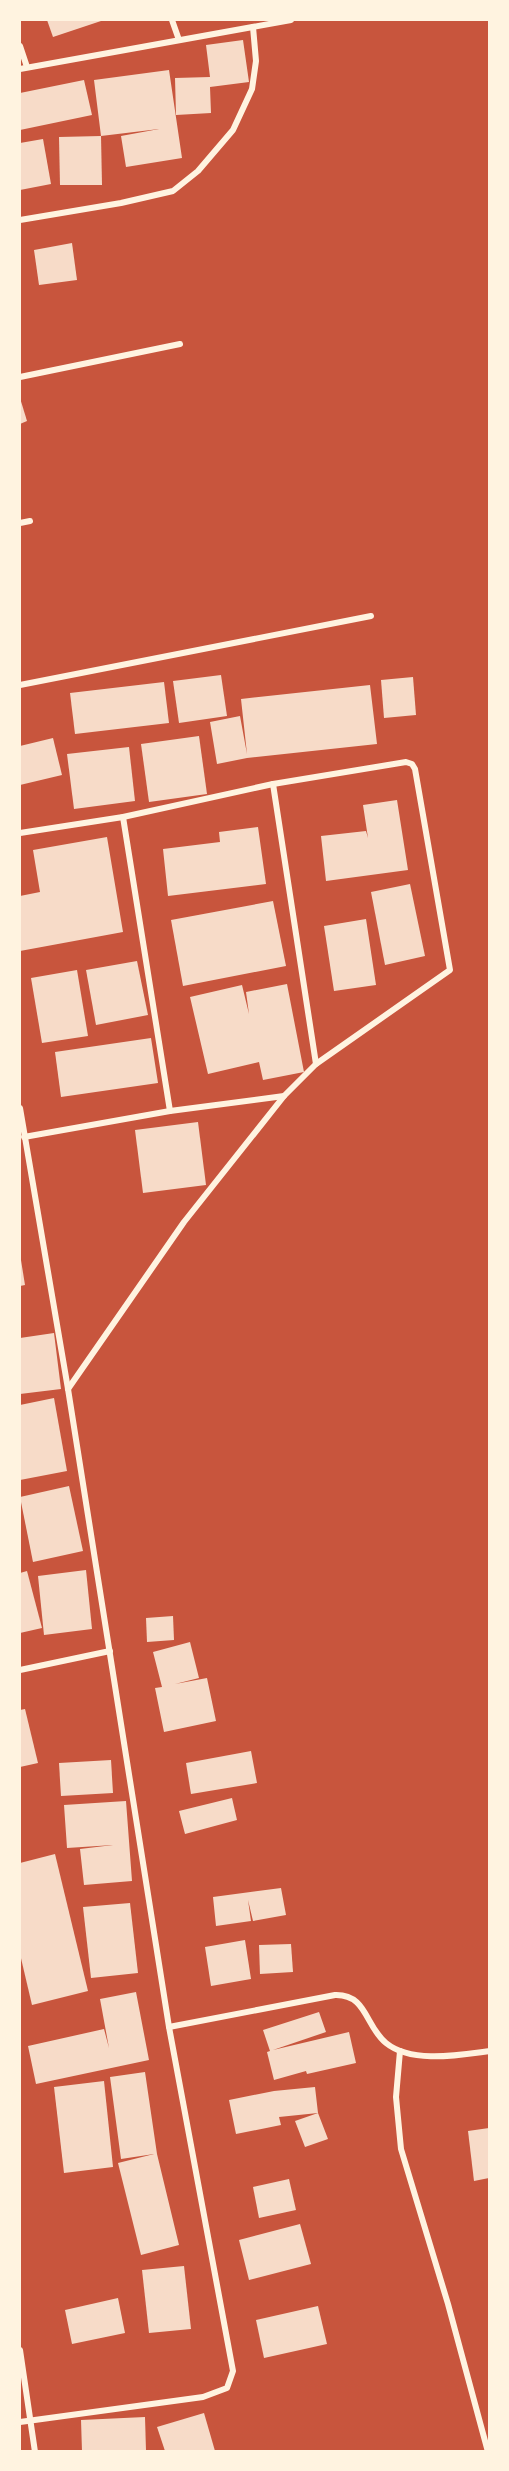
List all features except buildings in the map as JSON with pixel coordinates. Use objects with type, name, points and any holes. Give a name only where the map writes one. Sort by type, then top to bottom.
[{"type":"street","points":[[172,20],[179,40]]},
{"type":"street","points":[[20,69],[291,20]]},
{"type":"street","points":[[20,220],[121,203],[173,191],[198,171],[233,130],[252,89],[256,61],[252,27]]},
{"type":"street","points":[[20,46],[27,67]]},
{"type":"street","points":[[20,377],[180,344]]},
{"type":"street","points":[[20,523],[30,521]]},
{"type":"street","points":[[20,685],[371,616]]},
{"type":"street","points":[[20,833],[123,817],[273,784],[405,762],[411,764],[415,769],[450,970],[316,1064],[284,1096],[184,1222],[68,1389]]},
{"type":"street","points":[[273,784],[316,1064]]},
{"type":"street","points":[[123,817],[170,1111]]},
{"type":"street","points":[[24,1137],[170,1111],[284,1096]]},
{"type":"street","points":[[20,1108],[68,1389],[169,2027],[233,2371],[226,2388],[203,2397],[20,2422]]},
{"type":"street","points":[[20,1670],[110,1652]]},
{"type":"street","points":[[169,2027],[347,1994],[356,1999],[385,2042],[400,2051],[438,2057],[489,2051]]},
{"type":"street","points":[[400,2051],[396,2097],[401,2149],[448,2304],[488,2451]]},
{"type":"street","points":[[20,2350],[35,2451]]}]
